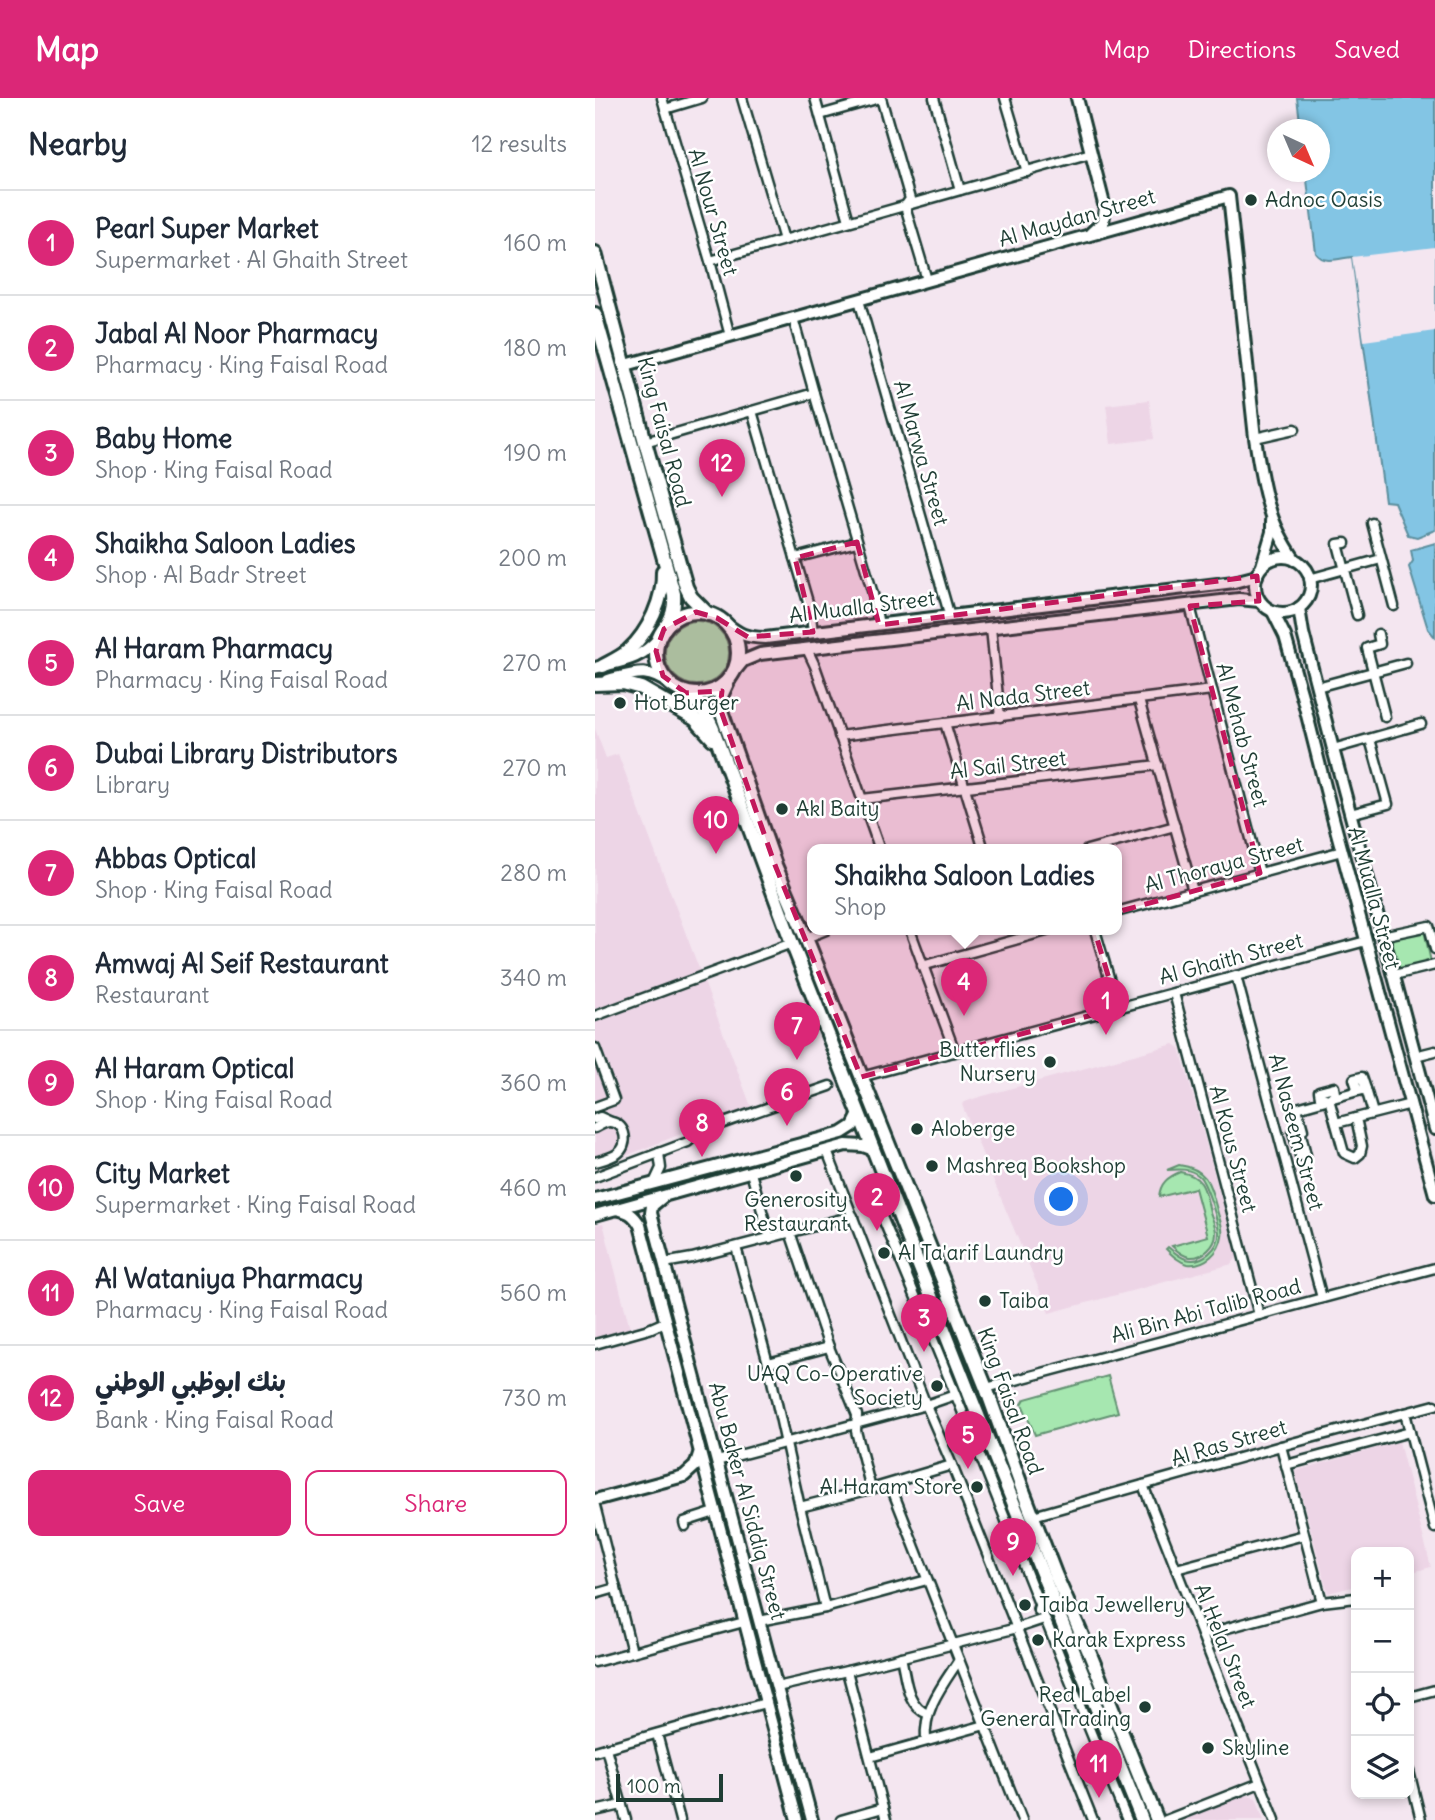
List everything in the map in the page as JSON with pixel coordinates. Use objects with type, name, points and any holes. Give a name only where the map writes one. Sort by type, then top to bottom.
[{"type":"main road","name":"King Faisal Road","points":[[595,253],[686,587],[691,597],[708,614]]},
{"type":"main road","name":"King Faisal Road","points":[[595,314],[674,594],[672,617],[662,634]]},
{"type":"main road","points":[[599,667],[628,651],[647,626],[661,591],[662,556]]},
{"type":"main road","points":[[696,612],[708,614],[725,623],[737,646],[738,659],[731,676],[720,687],[698,694],[686,693],[671,685],[663,676],[656,651],[662,634],[673,620],[696,612]]},
{"type":"main road","name":"King Faisal Road","points":[[731,676],[721,696],[720,708],[775,865],[986,1388],[1055,1574],[1157,1820]]},
{"type":"main road","points":[[595,684],[623,683],[641,688],[695,719],[720,750]]},
{"type":"main road","name":"King Faisal Road","points":[[686,693],[697,701],[713,729],[859,1114],[1142,1820]]},
{"type":"main road","points":[[975,1408],[994,1441],[1024,1514],[1027,1517],[1033,1516]]},
{"type":"main road","points":[[1042,1614],[1050,1592]]},
{"type":"street","name":"Al Nour Street","points":[[662,98],[730,336]]},
{"type":"street","points":[[665,109],[702,98]]},
{"type":"street","points":[[742,98],[784,240]]},
{"type":"street","points":[[815,98],[849,222]]},
{"type":"street","points":[[820,115],[880,98],[910,199],[905,206]]},
{"type":"street","points":[[934,98],[960,190]]},
{"type":"street","points":[[1005,98],[1027,172]]},
{"type":"street","points":[[1077,98],[1105,208],[1103,222],[1088,236]]},
{"type":"street","points":[[710,261],[1091,153]]},
{"type":"street","name":"Al Maydan Street","points":[[626,365],[1229,196],[1255,438],[1271,514],[1272,532],[1259,572]]},
{"type":"street","points":[[905,206],[927,280]]},
{"type":"street","points":[[1105,208],[1127,224]]},
{"type":"street","name":"Al Marwa Street","points":[[859,300],[950,617]]},
{"type":"street","points":[[793,318],[873,594],[879,625]]},
{"type":"street","points":[[645,442],[814,393]]},
{"type":"street","points":[[752,411],[810,609],[813,632]]},
{"type":"street","points":[[1255,438],[1295,429]]},
{"type":"street","name":"Al Maydan Street","points":[[1271,514],[1295,561]]},
{"type":"street","points":[[1372,523],[1394,607]]},
{"type":"street","points":[[795,558],[857,542]]},
{"type":"street","points":[[1345,542],[1338,544],[1357,615]]},
{"type":"street","points":[[1277,558],[1295,561],[1307,571],[1310,579],[1309,595],[1299,608],[1291,612],[1273,612],[1259,601],[1256,593],[1255,584],[1259,572],[1268,562],[1277,558]]},
{"type":"street","points":[[1310,579],[1381,559]]},
{"type":"street","name":"Al Mualla Street","points":[[725,623],[739,634],[765,638],[1234,582],[1259,572]]},
{"type":"street","name":"Al Mualla Street","points":[[731,676],[743,661],[751,657],[807,649],[1239,599],[1259,601]]},
{"type":"street","name":"Al Mehab Street","points":[[1190,606],[1260,873]]},
{"type":"street","name":"Al Mualla Street","points":[[1299,608],[1303,633],[1382,936],[1415,1056],[1431,1098],[1435,1129]]},
{"type":"street","name":"Al Mualla Street","points":[[1273,612],[1289,649],[1366,941],[1433,1177],[1435,1195]]},
{"type":"street","points":[[991,628],[1000,717]]},
{"type":"street","points":[[599,667],[643,654],[662,634]]},
{"type":"street","points":[[1378,634],[1380,644],[1367,648],[1385,717]]},
{"type":"street","points":[[807,649],[878,844]]},
{"type":"street","points":[[1317,687],[1406,663]]},
{"type":"street","points":[[595,684],[638,673],[653,673],[671,685]]},
{"type":"street","name":"Al Nada Street","points":[[839,736],[1212,690]]},
{"type":"street","points":[[1139,700],[1193,891]]},
{"type":"street","points":[[945,723],[982,844]]},
{"type":"street","points":[[1333,749],[1421,724]]},
{"type":"street","points":[[1350,814],[1388,804],[1370,738]]},
{"type":"street","name":"Al Sail Street","points":[[862,799],[1158,765]]},
{"type":"street","points":[[1109,844],[1175,826]]},
{"type":"street","name":"Al Thoraya Street","points":[[1122,910],[1342,851]]},
{"type":"street","points":[[1382,936],[1429,926],[1435,949]]},
{"type":"street","points":[[806,938],[814,935]]},
{"type":"street","points":[[912,935],[955,1052]]},
{"type":"street","points":[[1010,935],[1012,940]]},
{"type":"street","points":[[922,966],[1031,935]]},
{"type":"street","points":[[1096,935],[1118,1008]]},
{"type":"street","name":"Al Ghaith Street","points":[[861,1077],[1366,941]]},
{"type":"street","points":[[595,1016],[792,943]]},
{"type":"street","points":[[1394,975],[1435,965]]},
{"type":"street","name":"Al Naseem Street","points":[[1236,976],[1322,1298]]},
{"type":"street","name":"Al Kous Street","points":[[1174,993],[1259,1315]]},
{"type":"street","points":[[595,1048],[614,1100],[595,1107]]},
{"type":"street","points":[[1415,1056],[1435,1051]]},
{"type":"street","points":[[595,1177],[688,1142],[698,1132],[830,1086]]},
{"type":"street","points":[[1300,1130],[1303,1129],[1297,1108],[1362,1090],[1373,1113]]},
{"type":"street","points":[[1336,1123],[1431,1098]]},
{"type":"street","points":[[1329,1099],[1343,1153],[1355,1158],[1360,1154],[1362,1146],[1356,1118]]},
{"type":"street","points":[[595,1199],[846,1132],[856,1122],[859,1114]]},
{"type":"street","points":[[595,1119],[600,1117],[620,1126],[625,1134],[624,1145],[618,1154],[595,1162]]},
{"type":"street","points":[[595,1128],[611,1122]]},
{"type":"street","points":[[595,1215],[852,1145],[874,1150]]},
{"type":"street","points":[[827,1151],[1093,1820]]},
{"type":"street","points":[[659,1153],[662,1163],[675,1177]]},
{"type":"street","points":[[769,1153],[774,1157],[772,1167]]},
{"type":"street","points":[[654,1183],[662,1163]]},
{"type":"street","points":[[751,1173],[770,1238]]},
{"type":"street","points":[[887,1184],[879,1198],[879,1210],[1127,1820]]},
{"type":"street","name":"Abu Baker Al Siddiq Street","points":[[663,1197],[652,1206],[651,1213],[776,1687],[814,1818]]},
{"type":"street","name":"Abu Baker Al Siddiq Street","points":[[616,1209],[634,1215],[640,1225],[797,1820]]},
{"type":"street","points":[[664,1263],[853,1216]]},
{"type":"street","points":[[790,1232],[828,1347],[857,1415],[856,1431],[871,1489]]},
{"type":"street","points":[[736,1247],[768,1363],[825,1608]]},
{"type":"street","name":"Ali Bin Abi Talib Road","points":[[986,1388],[1435,1268]]},
{"type":"street","points":[[595,1344],[665,1322]]},
{"type":"street","points":[[768,1363],[828,1347]]},
{"type":"street","points":[[674,1357],[677,1352],[684,1354],[695,1394],[703,1410]]},
{"type":"street","points":[[717,1461],[955,1395]]},
{"type":"street","name":"Al Ras Street","points":[[1033,1516],[1435,1405]]},
{"type":"street","points":[[1405,1413],[1435,1528]]},
{"type":"street","points":[[1286,1465],[1410,1432]]},
{"type":"street","points":[[1281,1446],[1322,1602]]},
{"type":"street","points":[[595,1500],[684,1476],[695,1466],[699,1450]]},
{"type":"street","points":[[800,1507],[952,1465]]},
{"type":"street","points":[[684,1476],[698,1479],[709,1486]]},
{"type":"street","points":[[890,1484],[1022,1820]]},
{"type":"street","name":"Al Helal Street","points":[[1143,1485],[1275,1820]]},
{"type":"street","points":[[595,1507],[632,1652]]},
{"type":"street","points":[[715,1512],[726,1532],[736,1572],[744,1574],[744,1566]]},
{"type":"street","points":[[1176,1569],[1304,1535]]},
{"type":"street","points":[[759,1621],[825,1608],[927,1580]]},
{"type":"street","points":[[595,1594],[616,1588]]},
{"type":"street","points":[[1202,1635],[1322,1602],[1351,1599]]},
{"type":"street","points":[[776,1687],[1017,1628],[1042,1614]]},
{"type":"street","points":[[595,1662],[744,1622]]},
{"type":"street","points":[[901,1657],[912,1700],[919,1710],[928,1714]]},
{"type":"street","points":[[926,1741],[928,1714],[936,1695],[959,1660]]},
{"type":"street","points":[[847,1671],[886,1820]]},
{"type":"street","points":[[1414,1696],[1435,1690]]},
{"type":"street","points":[[595,1751],[765,1703]]},
{"type":"street","points":[[870,1757],[985,1725]]},
{"type":"street","points":[[657,1734],[680,1820]]},
{"type":"street","points":[[606,1748],[626,1820]]},
{"type":"street","points":[[1165,1820],[1260,1783]]},
{"type":"street","points":[[1414,1791],[1421,1820]]},
{"type":"street","points":[[595,1811],[622,1805]]},
{"type":"street","points":[[841,1820],[883,1808]]},
{"type":"highlighted area","points":[[857,542],[879,625],[1257,576],[1259,601],[1190,606],[1260,873],[1091,919],[1118,1008],[861,1077],[775,865],[720,708],[722,691],[686,693],[663,676],[656,651],[664,629],[696,612],[717,618],[748,637],[813,632],[795,558]]},
{"type":"shaded area","points":[[1149,400],[1154,439],[1111,444],[1106,405]]},
{"type":"shaded area","points":[[595,729],[606,758],[618,754],[752,1109],[595,1168]]},
{"type":"shaded area","points":[[1174,1044],[1180,1048],[1237,1257],[1232,1264],[1049,1313],[962,1105],[976,1098]]},
{"type":"shaded area","points":[[603,1223],[630,1329],[595,1338],[595,1225]]},
{"type":"shaded area","points":[[1399,1442],[1431,1567],[1414,1572],[1414,1547],[1351,1547],[1351,1587],[1328,1593],[1295,1471]]},
{"type":"shaded area","points":[[1244,1795],[1256,1798],[1264,1820],[1181,1820]]},
{"type":"green space","points":[[697,621],[715,627],[723,635],[729,653],[723,671],[715,679],[697,685],[679,679],[671,671],[665,653],[671,635],[679,627]]},
{"type":"green space","points":[[1424,930],[1431,962],[1397,970],[1390,939]]},
{"type":"green space","points":[[1179,1165],[1196,1170],[1206,1179],[1222,1230],[1221,1242],[1215,1252],[1200,1263],[1182,1262],[1166,1249],[1168,1247],[1186,1259],[1198,1259],[1213,1249],[1219,1238],[1211,1202],[1199,1176],[1188,1170],[1167,1170]]},
{"type":"green space","points":[[1180,1172],[1195,1177],[1203,1186],[1216,1231],[1211,1247],[1195,1257],[1185,1256],[1172,1246],[1208,1236],[1195,1188],[1159,1197],[1165,1181]]},
{"type":"green space","points":[[1108,1376],[1118,1412],[1035,1435],[1022,1404],[1025,1399]]},
{"type":"water","points":[[1297,98],[1435,98],[1435,530],[1417,537],[1408,535],[1394,502],[1385,501],[1352,257],[1328,260],[1316,253],[1307,182],[1330,182],[1330,119],[1300,119]]},
{"type":"water","points":[[1435,543],[1435,637],[1428,629],[1409,567],[1413,561],[1411,550]]},
{"type":"pier","points":[[1435,247],[1435,331],[1364,341],[1352,257]]},
{"type":"place","name":"Adnoc Oasis","points":[[1251,200]]},
{"type":"place","name":"بنك ابوظبي الوطني","points":[[722,497]]},
{"type":"place","name":"Hot Burger","points":[[620,703]]},
{"type":"place","name":"Akl Baity","points":[[782,809]]},
{"type":"place","name":"City Market","points":[[716,854]]},
{"type":"place","name":"Shaikha Saloon Ladies","points":[[964,1016]]},
{"type":"place","name":"Pearl Super Market","points":[[1106,1035]]},
{"type":"place","name":"Abbas Optical","points":[[797,1060]]},
{"type":"place","name":"Butterflies Nursery","points":[[1050,1062]]},
{"type":"place","name":"Dubai Library Distributors","points":[[787,1126]]},
{"type":"place","name":"Aloberge","points":[[917,1129]]},
{"type":"place","name":"Amwaj Al Seif Restaurant","points":[[702,1157]]},
{"type":"place","name":"Mashreq Bookshop","points":[[932,1166]]},
{"type":"place","name":"Generosity Restaurant","points":[[796,1176]]},
{"type":"place","name":"Jabal Al Noor Pharmacy","points":[[877,1231]]},
{"type":"place","name":"Al Ta'arif Laundry","points":[[884,1253]]},
{"type":"place","name":"Taiba","points":[[985,1301]]},
{"type":"place","name":"Baby Home","points":[[924,1352]]},
{"type":"place","name":"UAQ Co-Operative Society","points":[[937,1386]]},
{"type":"place","name":"Al Haram Pharmacy","points":[[968,1469]]},
{"type":"place","name":"Al Haram Store","points":[[977,1487]]},
{"type":"place","name":"Al Haram Optical","points":[[1013,1576]]},
{"type":"place","name":"Taiba Jewellery","points":[[1025,1605]]},
{"type":"place","name":"Karak Express","points":[[1038,1640]]},
{"type":"place","name":"Red Label General Trading","points":[[1145,1707]]},
{"type":"place","name":"Skyline","points":[[1208,1748]]},
{"type":"place","name":"Al Wataniya Pharmacy","points":[[1099,1798]]}]
